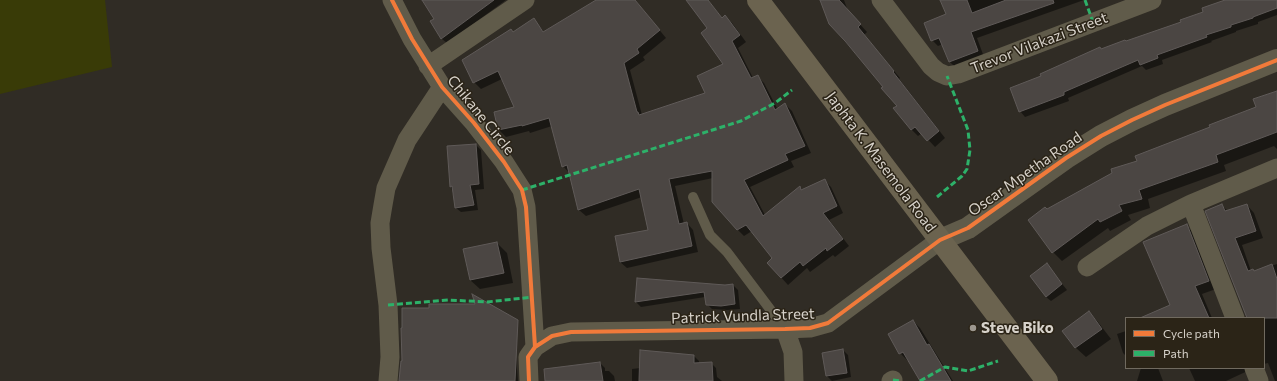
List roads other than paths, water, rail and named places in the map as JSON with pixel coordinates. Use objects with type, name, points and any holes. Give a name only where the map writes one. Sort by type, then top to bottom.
[{"type":"main road","name":"Japhta K. Masemola Road","points":[[758,0],[1047,381]]},
{"type":"street","name":"Chikane Circle","points":[[392,0],[428,66],[442,87],[504,162],[522,190],[526,207],[532,352],[529,381]]},
{"type":"street","points":[[428,66],[453,47],[525,0]]},
{"type":"street","name":"Trevor Vilakazi Street","points":[[881,0],[931,66],[938,72],[947,76],[958,74],[1152,0]]},
{"type":"street","name":"Oscar Mpetha Road","points":[[940,240],[968,228],[1066,158],[1107,133],[1165,105],[1277,60]]},
{"type":"street","points":[[388,381],[390,356],[388,305],[381,248],[380,223],[386,188],[407,140],[442,87]]},
{"type":"street","points":[[1087,267],[1147,226],[1191,204],[1277,168]]},
{"type":"street","points":[[1191,204],[1235,317]]},
{"type":"street","name":"Patrick Vundla Street","points":[[532,352],[552,336],[571,332],[810,328],[828,323],[940,240]]},
{"type":"street","points":[[785,329],[793,352],[794,381]]},
{"type":"street","points":[[1254,369],[1259,381]]},
{"type":"lane","points":[[692,197],[710,235],[728,252],[785,329]]},
{"type":"place","name":"Steve Biko","points":[[973,328]]}]
